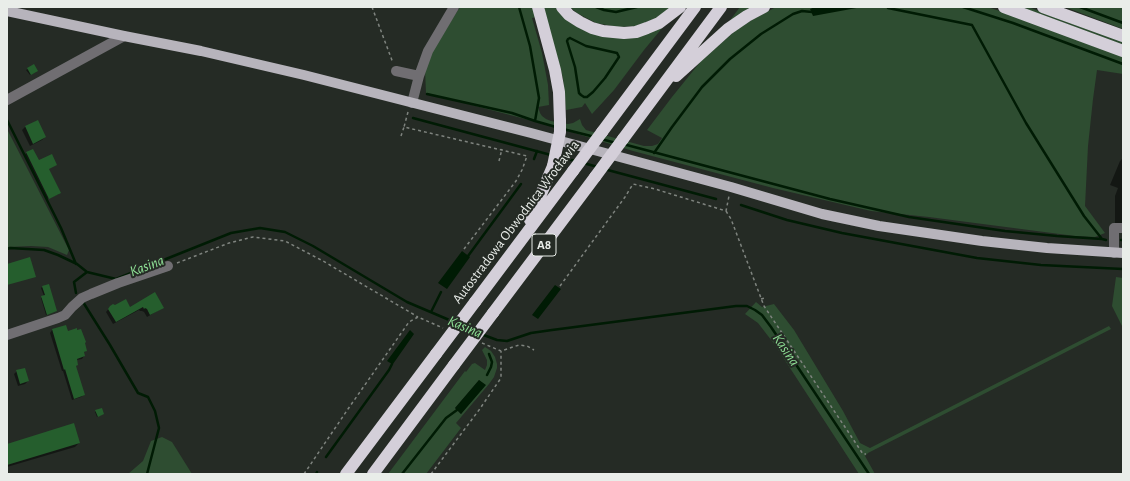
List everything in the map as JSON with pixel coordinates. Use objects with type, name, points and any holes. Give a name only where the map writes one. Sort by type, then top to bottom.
[{"type":"highway","points":[[521,240],[553,166],[560,132],[559,92],[555,70],[538,7]]},
{"type":"highway","points":[[562,7],[569,15],[592,28],[602,31],[624,33],[636,32],[659,23],[680,7]]},
{"type":"highway","name":"Autostradowa Obwodnica Wrocławia","points":[[346,474],[695,7]]},
{"type":"highway","name":"A8","points":[[373,474],[721,7]]},
{"type":"highway","points":[[655,96],[728,29],[764,7]]},
{"type":"highway","points":[[1004,7],[1123,51]]},
{"type":"highway","points":[[1043,7],[1123,36]]},
{"type":"main road","points":[[7,11],[201,51],[304,75],[531,133],[731,187],[822,214],[879,226],[982,241],[1118,253]]},
{"type":"street","points":[[412,103],[428,50],[454,7]]},
{"type":"street","points":[[7,100],[124,36]]},
{"type":"street","points":[[396,71],[419,76]]},
{"type":"street","points":[[1118,253],[1114,228],[1123,228]]},
{"type":"street","points":[[7,335],[65,315],[82,298],[90,294],[168,266]]},
{"type":"path","points":[[372,7],[396,71]]},
{"type":"path","points":[[401,136],[412,103]]},
{"type":"path","points":[[404,127],[527,156],[516,180],[464,249]]},
{"type":"path","points":[[499,161],[502,149]]},
{"type":"path","points":[[560,286],[625,198],[633,184],[655,189],[726,211],[731,219],[764,306],[863,454],[866,454]]},
{"type":"path","points":[[726,211],[731,187]]},
{"type":"path","points":[[168,266],[229,243],[253,237],[285,241],[336,269],[418,318],[446,329]]},
{"type":"path","points":[[761,299],[765,298]]},
{"type":"path","points":[[304,474],[408,322],[418,318]]},
{"type":"path","points":[[480,342],[501,351],[519,345],[527,346],[534,350]]},
{"type":"path","points":[[431,474],[479,410],[500,378],[501,351]]},
{"type":"shaded area","points":[[460,7],[532,7],[536,17],[532,18],[542,53],[548,85],[549,105],[538,107],[542,116],[551,121],[568,124],[580,119],[586,130],[644,146],[658,144],[662,138],[647,130],[701,61],[735,31],[776,7],[987,7],[1000,11],[1123,56],[1123,74],[1097,70],[1088,146],[1085,206],[1105,233],[1095,237],[1075,236],[871,211],[773,188],[633,151],[552,126],[426,93],[425,69],[431,53]]},
{"type":"shaded area","points":[[543,7],[556,7],[581,28],[663,27],[614,90],[592,114],[585,103],[582,107],[566,110],[563,78]]},
{"type":"shaded area","points":[[570,7],[672,7],[656,18],[636,26],[618,27],[596,23],[577,13]]},
{"type":"shaded area","points":[[740,7],[756,7],[728,23]]},
{"type":"shaded area","points":[[815,7],[862,7],[813,16],[810,9]]},
{"type":"shaded area","points":[[1020,7],[1028,7],[1123,41],[1123,45]]},
{"type":"shaded area","points":[[1065,7],[1123,7],[1123,29]]},
{"type":"shaded area","points":[[7,129],[69,250],[67,255],[48,247],[7,247]]},
{"type":"shaded area","points":[[462,251],[470,257],[447,289],[438,283]]},
{"type":"shaded area","points":[[1116,277],[1123,278],[1123,328],[1112,306]]},
{"type":"shaded area","points":[[555,285],[561,289],[538,319],[532,315]]},
{"type":"shaded area","points":[[756,302],[762,307],[774,304],[794,330],[843,411],[860,443],[870,448],[1109,326],[1111,329],[868,453],[865,456],[875,474],[859,474],[775,345],[758,323],[745,314]]},
{"type":"shaded area","points":[[410,330],[414,334],[393,364],[387,361]]},
{"type":"shaded area","points":[[485,347],[491,351],[495,357],[497,368],[494,377],[489,384],[456,423],[461,428],[426,474],[388,474],[465,371],[466,372],[472,364],[475,363],[485,370],[487,360],[482,350]],"holes":[[[479,380],[485,385],[461,414],[455,408]]]},
{"type":"shaded area","points":[[479,380],[486,385],[461,414],[455,408]]},
{"type":"shaded area","points":[[162,437],[172,442],[192,474],[128,474],[143,461],[151,441]]},
{"type":"building","points":[[34,64],[38,71],[31,75],[27,68]]},
{"type":"building","points":[[38,120],[46,137],[33,144],[25,126]]},
{"type":"building","points":[[33,149],[39,160],[52,154],[57,165],[49,169],[61,193],[49,199],[26,152]]},
{"type":"building","points":[[30,257],[36,277],[7,285],[7,264]]},
{"type":"building","points":[[49,284],[57,311],[47,315],[41,296],[45,295],[42,286]]},
{"type":"building","points":[[155,292],[164,308],[150,315],[147,309],[144,309],[143,307],[116,322],[108,309],[113,304],[115,305],[126,299],[130,307]]},
{"type":"building","points":[[66,325],[68,331],[77,328],[77,330],[81,329],[86,342],[87,351],[84,352],[85,356],[77,359],[78,365],[76,366],[85,395],[74,399],[52,329]]},
{"type":"building","points":[[25,368],[29,381],[20,384],[16,370]]},
{"type":"building","points":[[102,408],[104,414],[98,417],[95,410]]},
{"type":"building","points":[[74,423],[80,443],[7,465],[7,444]]},
{"type":"waterway","points":[[519,7],[530,46],[539,98],[535,121]]},
{"type":"waterway","points":[[596,7],[616,12],[637,7]]},
{"type":"waterway","points":[[963,7],[1013,23],[1123,64]]},
{"type":"waterway","points":[[1080,7],[1123,23]]},
{"type":"waterway","points":[[888,8],[972,25],[1026,123],[1084,216],[1102,239],[1106,240]]},
{"type":"waterway","points":[[654,153],[702,87],[730,59],[761,34],[793,14],[802,11],[812,12]]},
{"type":"waterway","points":[[570,38],[586,46],[617,53],[619,57],[605,78],[587,97],[584,97],[579,93],[575,67],[567,41],[570,38]]},
{"type":"waterway","points":[[427,94],[512,113],[556,127]]},
{"type":"waterway","points":[[413,118],[551,155]]},
{"type":"waterway","points":[[7,120],[61,228],[76,264]]},
{"type":"waterway","points":[[563,129],[595,137]]},
{"type":"waterway","points":[[601,139],[616,143]]},
{"type":"waterway","points":[[623,144],[830,199],[909,217],[1005,231],[1102,239]]},
{"type":"waterway","points":[[534,159],[537,151]]},
{"type":"waterway","points":[[558,157],[576,161]]},
{"type":"waterway","points":[[583,163],[598,167]]},
{"type":"waterway","points":[[604,169],[716,199]]},
{"type":"waterway","points":[[468,256],[521,184]]},
{"type":"waterway","points":[[741,205],[787,220],[842,233],[977,258],[1041,265],[1123,269]]},
{"type":"waterway","name":"Kasina","points":[[7,249],[44,250],[77,264],[87,272],[116,279],[231,233],[260,228],[285,232],[313,246],[407,302],[454,322]]},
{"type":"waterway","points":[[76,293],[74,282],[87,272]]},
{"type":"waterway","points":[[431,312],[441,292]]},
{"type":"waterway","points":[[83,302],[138,393],[148,397],[155,411],[159,428],[147,474]]},
{"type":"waterway","name":"Kasina","points":[[481,334],[497,340],[507,341],[531,333],[736,306],[747,306],[762,315],[771,327],[869,474]]},
{"type":"waterway","name":"Kasina","points":[[462,326],[474,331]]},
{"type":"waterway","points":[[487,375],[492,362],[489,354]]},
{"type":"waterway","points":[[326,457],[392,364]]},
{"type":"waterway","points":[[402,474],[446,418],[457,410]]}]
